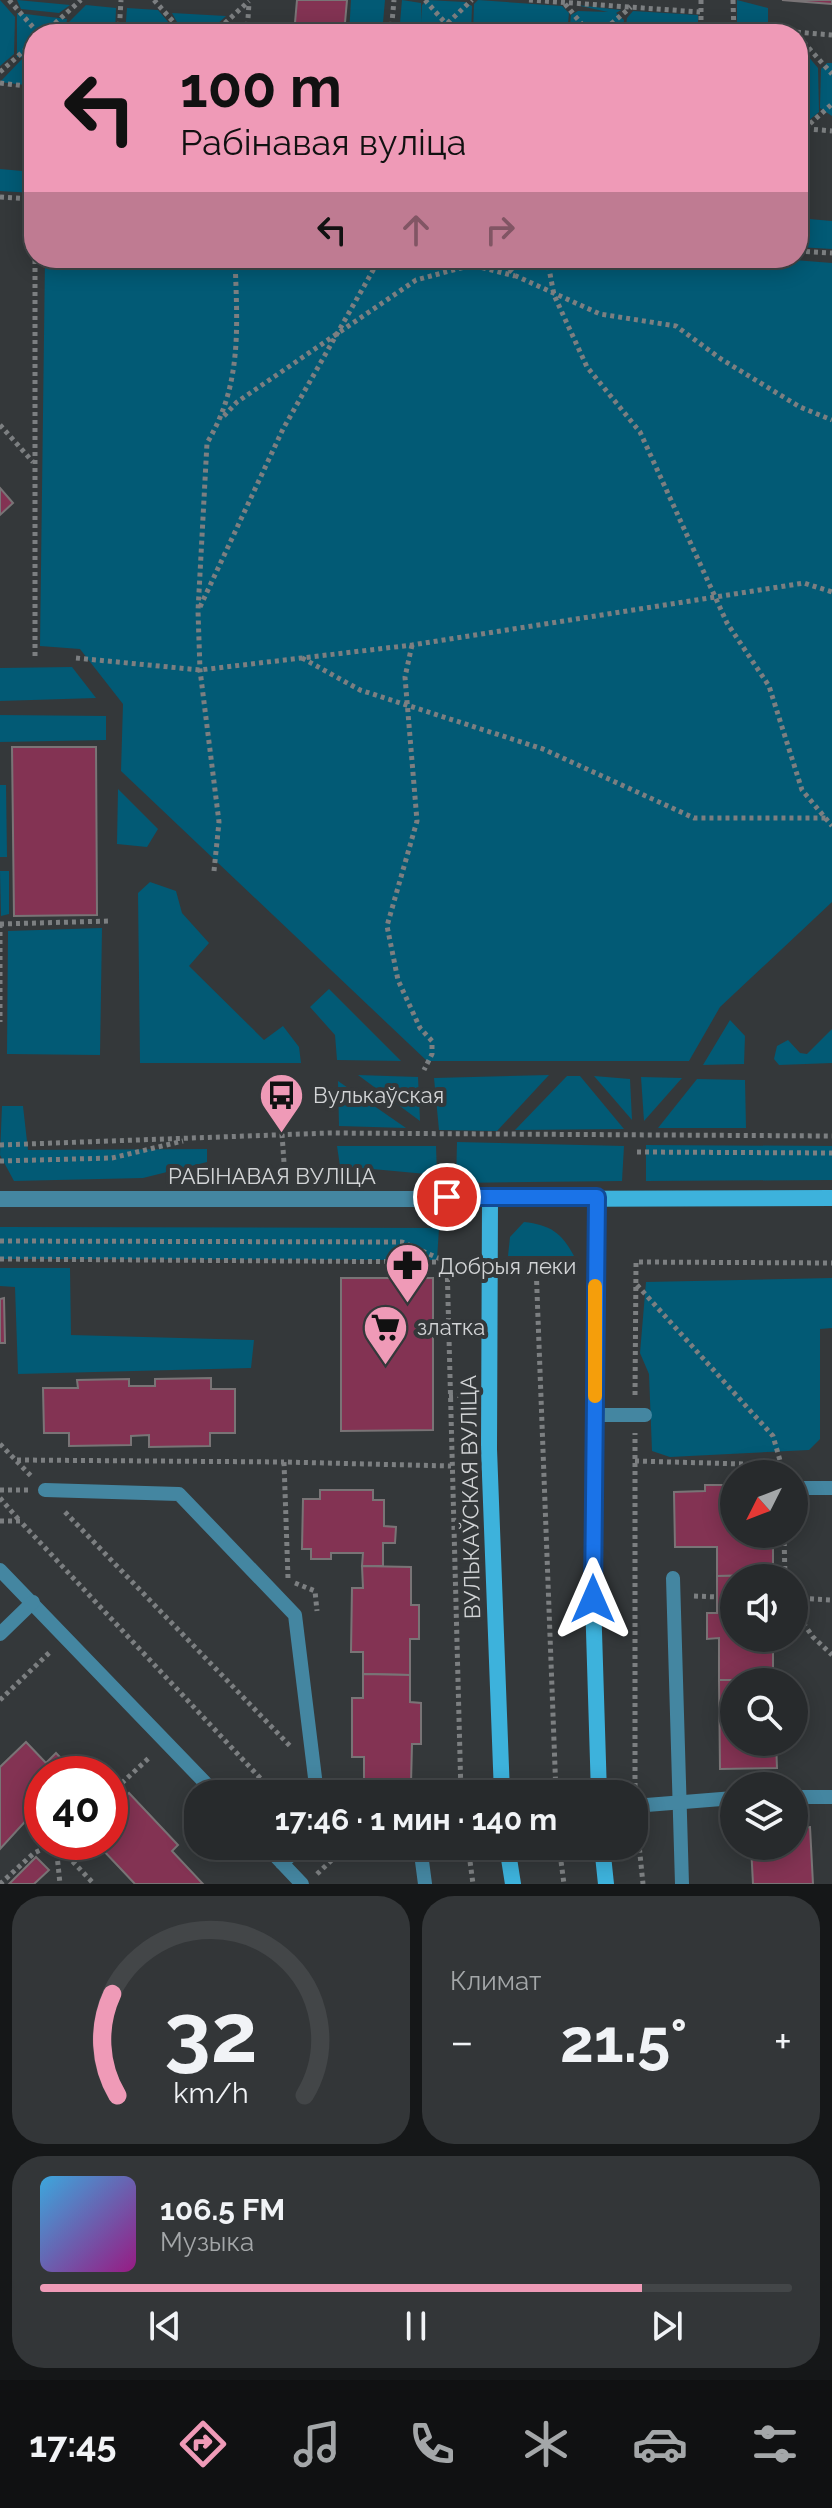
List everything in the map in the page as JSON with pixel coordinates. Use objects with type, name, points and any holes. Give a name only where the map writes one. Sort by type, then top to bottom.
[{"type":"street","points":[[597,1197],[593,1599],[599,1780]]},
{"type":"street","name":"РАБІНАВАЯ ВУЛІЦА","points":[[0,1199],[832,1198]]},
{"type":"street","name":"ВУЛЬКАЎСКАЯ ВУЛІЦА","points":[[490,1199],[489,1449],[501,1780]]},
{"type":"street","points":[[509,1860],[513,1884]]},
{"type":"street","points":[[603,1860],[606,1884]]},
{"type":"lane","points":[[595,1415],[640,1415]]},
{"type":"lane","points":[[808,1488],[832,1488]]},
{"type":"lane","points":[[45,1490],[179,1494],[295,1615],[315,1780]]},
{"type":"lane","points":[[0,1570],[203,1780]]},
{"type":"lane","points":[[673,1578],[677,1802],[682,1884]]},
{"type":"lane","points":[[0,1634],[33,1602]]},
{"type":"lane","points":[[808,1797],[832,1797]]},
{"type":"lane","points":[[648,1805],[720,1799]]},
{"type":"lane","points":[[279,1860],[309,1880]]},
{"type":"lane","points":[[282,1863],[285,1860]]},
{"type":"lane","points":[[421,1860],[425,1884]]},
{"type":"path","points":[[9,0],[32,24]]},
{"type":"path","points":[[53,24],[81,0]]},
{"type":"path","points":[[120,24],[121,0]]},
{"type":"path","points":[[154,0],[175,24]]},
{"type":"path","points":[[224,24],[249,0]]},
{"type":"path","points":[[248,24],[249,0]]},
{"type":"path","points":[[392,24],[394,0]]},
{"type":"path","points":[[425,0],[446,24],[472,0]]},
{"type":"path","points":[[529,0],[700,12]]},
{"type":"path","points":[[701,0],[701,24]]},
{"type":"path","points":[[733,0],[734,24]]},
{"type":"path","points":[[564,3],[582,24]]},
{"type":"path","points":[[611,24],[631,7]]},
{"type":"path","points":[[808,34],[832,35]]},
{"type":"path","points":[[808,47],[832,74]]},
{"type":"path","points":[[0,72],[24,51]]},
{"type":"path","points":[[0,83],[24,86]]},
{"type":"path","points":[[808,123],[832,104]]},
{"type":"path","points":[[808,129],[832,131]]},
{"type":"path","points":[[0,197],[24,198]]},
{"type":"path","points":[[808,252],[832,253]]},
{"type":"path","points":[[35,268],[35,656]]},
{"type":"path","points":[[221,419],[238,352],[235,268]]},
{"type":"path","points":[[198,611],[283,429],[374,268]]},
{"type":"path","points":[[214,871],[219,822],[200,670],[198,611],[207,443],[221,419],[237,402],[416,280],[461,268]]},
{"type":"path","points":[[484,268],[516,276],[600,314],[676,326],[734,367],[800,407],[832,420]]},
{"type":"path","points":[[508,268],[516,276]]},
{"type":"path","points":[[549,268],[554,295],[587,367],[640,432],[727,623],[769,686],[802,790],[830,821]]},
{"type":"path","points":[[0,425],[33,463]]},
{"type":"path","points":[[76,658],[200,670],[412,645],[714,594],[804,583],[832,592]]},
{"type":"path","points":[[412,645],[405,677],[417,821],[387,926],[398,980],[420,1028],[432,1041],[432,1054],[424,1070]]},
{"type":"path","points":[[301,658],[360,690],[543,749],[694,818],[830,821]]},
{"type":"path","points":[[0,1022],[0,924],[110,921]]},
{"type":"path","points":[[282,1134],[286,1198]]},
{"type":"path","points":[[0,1145],[282,1134],[832,1136]]},
{"type":"path","points":[[0,1161],[112,1158],[195,1137]]},
{"type":"path","points":[[637,1152],[832,1153]]},
{"type":"path","points":[[0,1241],[402,1242],[447,1262]]},
{"type":"path","points":[[0,1259],[447,1262]]},
{"type":"path","points":[[447,1262],[461,1780]]},
{"type":"path","points":[[634,1780],[635,1461],[640,1415],[636,1262],[832,1263]]},
{"type":"path","points":[[536,1265],[555,1780]]},
{"type":"path","points":[[636,1284],[773,1436],[780,1460]]},
{"type":"path","points":[[0,1444],[313,1771]]},
{"type":"path","points":[[16,1460],[451,1466]]},
{"type":"path","points":[[635,1461],[720,1463]]},
{"type":"path","points":[[284,1462],[288,1581]]},
{"type":"path","points":[[0,1498],[262,1780]]},
{"type":"path","points":[[0,1521],[20,1521]]},
{"type":"path","points":[[808,1599],[832,1600]]},
{"type":"path","points":[[808,1630],[832,1655]]},
{"type":"path","points":[[0,1700],[49,1651],[60,1662]]},
{"type":"path","points":[[141,1745],[161,1765]]},
{"type":"path","points":[[128,1777],[151,1756]]},
{"type":"path","points":[[0,1884],[26,1860]]},
{"type":"path","points":[[58,1860],[60,1884]]},
{"type":"path","points":[[72,1860],[94,1884]]},
{"type":"path","points":[[309,1880],[332,1860]]},
{"type":"path","points":[[471,1860],[473,1884]]},
{"type":"path","points":[[561,1860],[564,1884]]},
{"type":"path","points":[[641,1860],[643,1884]]},
{"type":"shaded area","points":[[0,0],[15,17],[14,54],[0,66]]},
{"type":"shaded area","points":[[17,0],[70,5],[59,13],[21,9]]},
{"type":"shaded area","points":[[351,0],[385,0],[383,24],[350,24]]},
{"type":"shaded area","points":[[402,0],[421,3],[421,22],[422,5],[427,0],[465,2],[472,6],[471,24],[400,24]]},
{"type":"shaded area","points":[[478,0],[562,6],[569,13],[568,24],[473,24],[474,4]]},
{"type":"shaded area","points":[[737,0],[768,8],[768,24],[737,22]]},
{"type":"shaded area","points":[[86,5],[116,8],[115,24],[69,22]]},
{"type":"shaded area","points":[[576,5],[621,10],[616,13],[624,20],[623,24],[570,24],[571,15],[578,11],[608,12]]},
{"type":"shaded area","points":[[127,8],[158,10],[170,24],[126,24]]},
{"type":"shaded area","points":[[633,11],[698,15],[698,24],[626,24]]},
{"type":"shaded area","points":[[17,13],[67,19],[66,24],[24,24],[24,58],[17,57]]},
{"type":"shaded area","points":[[172,13],[226,16],[217,24],[177,22]]},
{"type":"shaded area","points":[[808,56],[818,68],[819,112],[808,121]]},
{"type":"shaded area","points":[[22,59],[24,59],[24,85],[0,82]]},
{"type":"shaded area","points":[[832,63],[832,116],[820,108],[821,69]]},
{"type":"shaded area","points":[[0,169],[24,171],[24,192],[0,191]]},
{"type":"shaded area","points":[[808,219],[832,221],[832,249],[808,248]]},
{"type":"shaded area","points":[[808,261],[832,263],[832,902],[720,1007],[689,1061],[427,1061],[121,771],[123,704],[80,649],[40,646],[45,268],[808,268]]},
{"type":"shaded area","points":[[72,667],[96,698],[0,701],[0,668]]},
{"type":"shaded area","points":[[0,715],[106,716],[106,740],[0,742]]},
{"type":"shaded area","points":[[0,785],[6,785],[7,857],[0,857]]},
{"type":"shaded area","points":[[118,789],[158,829],[147,847],[117,844]]},
{"type":"shaded area","points":[[0,871],[9,871],[9,914],[1,916]]},
{"type":"shaded area","points":[[150,882],[176,891],[182,913],[209,943],[189,966],[264,1040],[283,1026],[299,1047],[301,1063],[140,1063],[138,893]]},
{"type":"shaded area","points":[[102,928],[100,1055],[7,1054],[8,931]]},
{"type":"shaded area","points":[[329,989],[401,1061],[337,1060],[335,1035],[310,1007]]},
{"type":"shaded area","points":[[730,1020],[745,1036],[744,1064],[703,1065]]},
{"type":"shaded area","points":[[832,1029],[832,1063],[779,1065],[774,1059],[777,1046],[788,1040],[800,1053],[807,1054]]},
{"type":"shaded area","points":[[358,1075],[418,1077],[420,1121]]},
{"type":"shaded area","points":[[549,1075],[497,1131],[439,1130],[434,1078]]},
{"type":"shaded area","points":[[567,1076],[580,1076],[624,1129],[515,1130]]},
{"type":"shaded area","points":[[594,1076],[630,1079],[632,1120]]},
{"type":"shaded area","points":[[641,1077],[682,1078],[644,1121]]},
{"type":"shaded area","points":[[697,1079],[745,1080],[746,1128],[658,1128]]},
{"type":"shaded area","points":[[338,1081],[406,1128],[339,1126]]},
{"type":"shaded area","points":[[2,1106],[23,1106],[28,1150],[207,1149],[207,1162],[143,1178],[14,1181],[0,1155]]},
{"type":"shaded area","points":[[457,1142],[624,1146],[622,1181],[456,1183]]},
{"type":"shaded area","points":[[646,1145],[832,1146],[832,1180],[646,1181]]},
{"type":"shaded area","points":[[337,1146],[436,1146],[437,1175],[340,1166]]},
{"type":"shaded area","points":[[524,1222],[554,1231],[574,1256],[508,1256],[510,1237]]},
{"type":"shaded area","points":[[0,1227],[439,1228],[437,1260],[0,1259]]},
{"type":"shaded area","points":[[0,1268],[70,1268],[71,1335],[254,1340],[251,1368],[18,1374],[15,1287],[0,1286]]},
{"type":"shaded area","points":[[832,1278],[832,1328],[820,1329],[820,1439],[809,1450],[670,1457],[652,1451],[649,1374],[640,1353],[646,1282]]},
{"type":"building","points":[[297,0],[347,0],[345,24],[295,24]]},
{"type":"building","points":[[782,0],[832,0],[832,4],[806,2]]},
{"type":"building","points":[[0,488],[13,503],[0,515]]},
{"type":"building","points":[[12,747],[96,747],[97,915],[14,916]]},
{"type":"building","points":[[341,1278],[433,1278],[433,1430],[341,1431]]},
{"type":"building","points":[[4,1298],[5,1343],[0,1343],[0,1299]]},
{"type":"building","points":[[211,1378],[211,1389],[235,1389],[235,1433],[210,1433],[210,1446],[149,1447],[149,1435],[131,1436],[131,1445],[69,1446],[69,1433],[44,1433],[43,1388],[78,1388],[77,1380],[129,1379],[129,1386],[155,1386],[155,1379]]},
{"type":"building","points":[[705,1485],[720,1485],[720,1548],[773,1548],[773,1564],[720,1564],[720,1576],[717,1576],[717,1547],[675,1547],[674,1492],[705,1491]]},
{"type":"building","points":[[320,1490],[373,1490],[373,1500],[384,1500],[384,1526],[396,1527],[395,1543],[383,1543],[383,1566],[362,1566],[363,1553],[331,1553],[331,1559],[311,1559],[311,1549],[302,1549],[303,1499],[320,1499]]},
{"type":"building","points":[[362,1566],[411,1567],[411,1605],[419,1605],[419,1639],[410,1639],[410,1675],[363,1674],[363,1652],[351,1652],[352,1588],[363,1588]]},
{"type":"building","points":[[717,1576],[720,1576],[720,1652],[773,1652],[773,1668],[720,1668],[719,1680],[719,1638],[707,1639],[707,1613],[717,1613]]},
{"type":"building","points":[[363,1674],[410,1675],[410,1702],[421,1703],[421,1744],[412,1744],[411,1780],[364,1780],[364,1757],[352,1757],[352,1698],[363,1698]]},
{"type":"building","points":[[719,1680],[720,1756],[777,1756],[777,1768],[720,1769]]},
{"type":"building","points":[[26,1742],[39,1756],[24,1756],[24,1823],[0,1849],[0,1767]]},
{"type":"building","points":[[128,1794],[178,1845],[172,1851],[203,1884],[135,1884],[112,1860],[128,1860]]},
{"type":"building","points":[[808,1827],[813,1884],[753,1884],[752,1860],[808,1860]]},
{"type":"building","points":[[33,1860],[39,1860],[49,1870],[34,1884],[9,1884]]},
{"type":"slow traffic","points":[[595,1286],[595,1396]]},
{"type":"place","name":"Вулькаўская","points":[[282,1134]]},
{"type":"place","name":"Добрыя леки","points":[[407,1305]]},
{"type":"place","name":"златка","points":[[386,1366]]},
{"type":"route","points":[[447,1197],[597,1197],[593,1599]]}]
